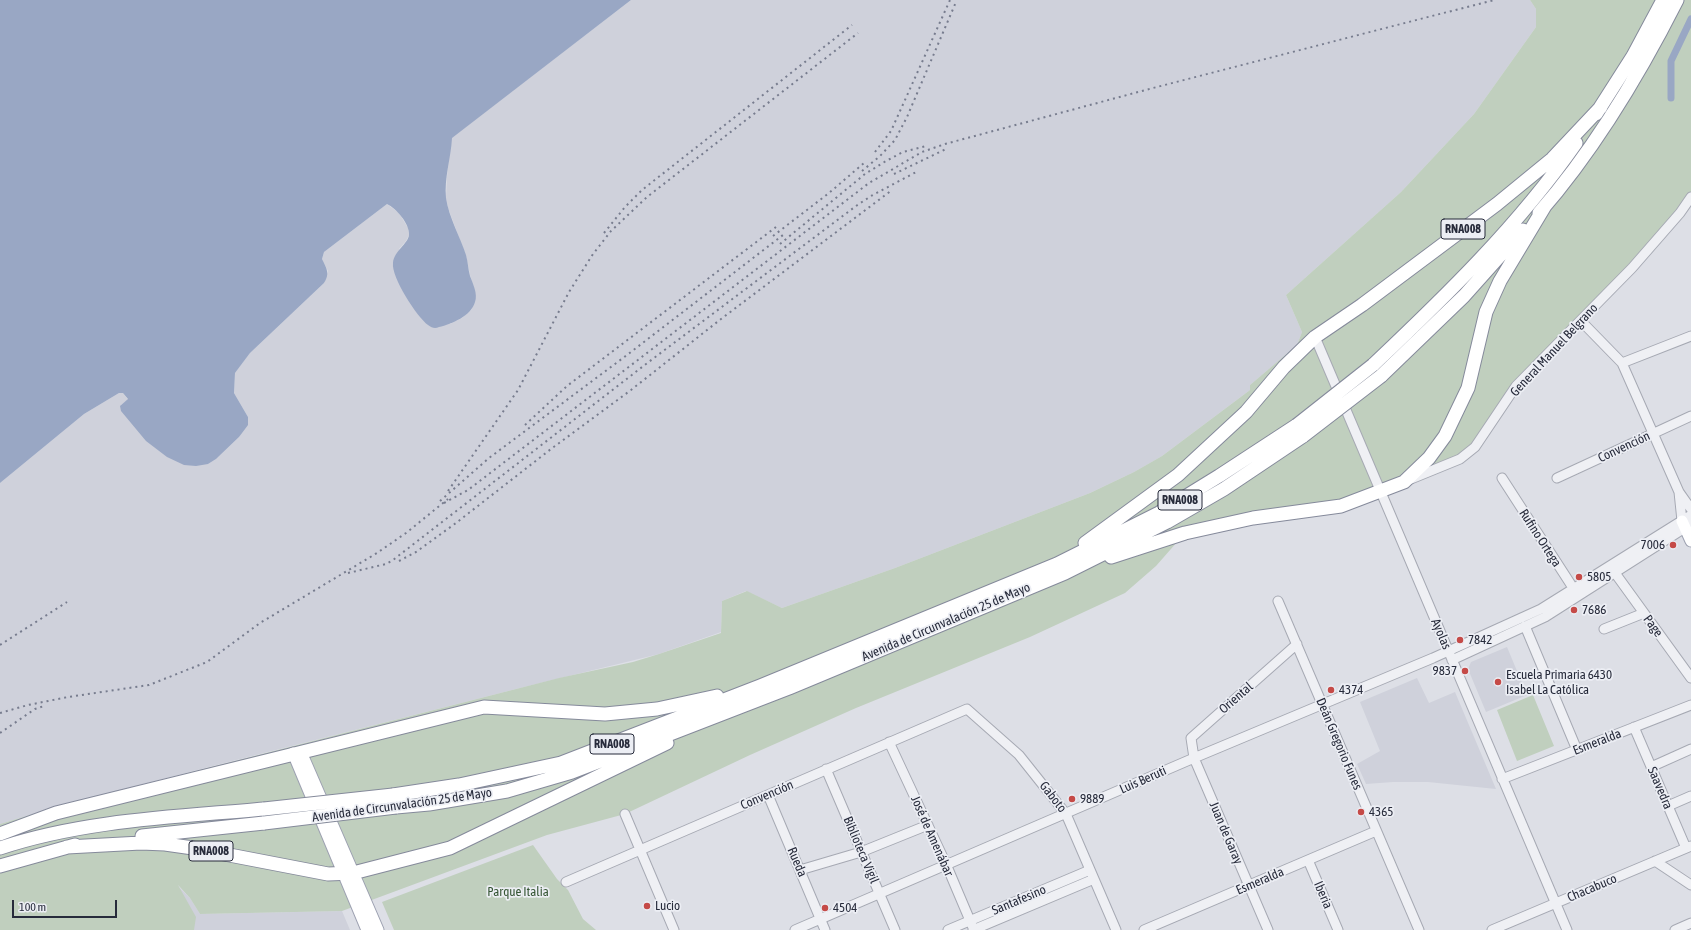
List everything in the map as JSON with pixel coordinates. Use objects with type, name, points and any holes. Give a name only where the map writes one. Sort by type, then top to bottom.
[{"type":"highway","name":"Avenida de Circunvalación 25 de Mayo","points":[[1300,430],[1373,365],[1455,286],[1498,240],[1566,158],[1601,107],[1633,56],[1663,0]]},
{"type":"highway","name":"Avenida de Circunvalación 25 de Mayo","points":[[0,848],[54,833],[89,827],[264,809],[394,801],[429,804],[507,791],[572,772],[803,682],[1061,568],[1159,513],[1219,476],[1300,430],[1381,376],[1464,296],[1545,206],[1576,166],[1621,100],[1677,0]]},
{"type":"highway","name":"RNA008","points":[[1315,338],[1362,305],[1497,204],[1552,158],[1601,107]]},
{"type":"highway","points":[[1380,492],[1404,482],[1429,458],[1445,436],[1468,388],[1486,312],[1500,281],[1545,206]]},
{"type":"highway","points":[[1061,568],[1184,470],[1246,412],[1284,367],[1315,338]]},
{"type":"highway","name":"RNA008","points":[[1061,568],[1185,532],[1253,518],[1341,506],[1380,492]]},
{"type":"highway","name":"Avenida de Circunvalación 25 de Mayo","points":[[0,866],[67,847],[103,839],[180,833],[264,823],[394,801],[430,790],[561,763],[1061,568]]},
{"type":"highway","name":"RNA008","points":[[297,752],[484,707],[605,714],[656,709],[760,686]]},
{"type":"highway","points":[[348,873],[450,848],[602,776],[743,705]]},
{"type":"highway","points":[[0,834],[56,813],[297,752]]},
{"type":"highway","name":"RNA008","points":[[67,847],[141,843],[166,844],[328,874],[348,873]]},
{"type":"main road","points":[[1687,522],[1691,541]]},
{"type":"main road","points":[[297,752],[348,873],[367,930]]},
{"type":"main road","points":[[348,873],[378,930]]},
{"type":"street","name":"General Manuel Belgrano","points":[[1404,482],[1460,459],[1475,447],[1516,386],[1632,268],[1680,213],[1691,197]]},
{"type":"street","points":[[1580,321],[1622,363],[1678,492],[1687,522]]},
{"type":"street","points":[[1622,363],[1691,336]]},
{"type":"street","name":"Ayolas","points":[[1315,338],[1567,930]]},
{"type":"street","name":"Convención","points":[[1557,478],[1691,416]]},
{"type":"street","name":"Rufino Ortega","points":[[1502,478],[1577,593]]},
{"type":"street","points":[[1678,492],[1691,509]]},
{"type":"street","points":[[1450,656],[1545,617],[1577,593],[1687,522]]},
{"type":"street","points":[[1450,656],[1615,573],[1687,522]]},
{"type":"street","name":"Page","points":[[1615,573],[1691,678]]},
{"type":"street","name":"Deán Gregorio Funes","points":[[1278,601],[1420,930]]},
{"type":"street","points":[[1604,629],[1644,613]]},
{"type":"street","points":[[1525,626],[1577,750]]},
{"type":"street","name":"Oriental","points":[[1194,758],[1191,738],[1297,644]]},
{"type":"street","name":"Luis Beruti","points":[[795,930],[946,864],[1323,704],[1450,656]]},
{"type":"street","name":"Esmeralda","points":[[1502,778],[1691,705]]},
{"type":"street","name":"Convención","points":[[566,882],[967,709]]},
{"type":"street","name":"Gaboto","points":[[967,709],[1018,755],[1066,814],[1116,930]]},
{"type":"street","name":"Saavedra","points":[[1634,727],[1668,806],[1688,847]]},
{"type":"street","name":"José de Amenábar","points":[[889,742],[946,864],[972,928]]},
{"type":"street","points":[[1651,767],[1691,749]]},
{"type":"street","name":"Juan de Garay","points":[[1194,758],[1268,930]]},
{"type":"street","name":"Biblioteca Vigil","points":[[826,770],[895,930]]},
{"type":"street","name":"Rueda","points":[[768,795],[825,930]]},
{"type":"street","points":[[1668,806],[1691,796]]},
{"type":"street","points":[[625,814],[674,930]]},
{"type":"street","points":[[800,870],[861,852],[928,825]]},
{"type":"street","name":"Esmeralda","points":[[1144,930],[1376,831]]},
{"type":"street","name":"Chacabuco","points":[[1492,930],[1688,847]]},
{"type":"street","name":"Iberia","points":[[1308,860],[1338,930]]},
{"type":"street","points":[[1655,861],[1691,885]]},
{"type":"street","name":"Santafesino","points":[[972,928],[1090,870]]},
{"type":"street","name":"Santafesino","points":[[948,930],[972,928],[1094,879]]},
{"type":"street","points":[[1675,930],[1691,923]]},
{"type":"shaded area","points":[[631,0],[1530,0],[1536,9],[1536,27],[1474,114],[1401,192],[1286,295],[1302,332],[1297,345],[1250,385],[1250,390],[1162,456],[1134,472],[1090,493],[895,568],[782,608],[746,591],[722,601],[721,632],[659,654],[209,767],[67,804],[0,824],[0,483],[84,414],[119,393],[123,393],[128,400],[121,405],[208,464],[216,459],[239,437],[248,417],[234,393],[235,373],[250,353],[324,283],[328,271],[322,259],[324,252],[387,204],[399,213],[408,228],[409,235],[399,249],[450,324],[462,318],[472,309],[475,291],[466,256],[448,208],[446,198],[451,138]]},
{"type":"shaded area","name":"Escuela Primaria 6430 Isabel La Católica","points":[[1507,647],[1527,695],[1486,712],[1468,669],[1471,662]]},
{"type":"shaded area","points":[[1417,678],[1429,703],[1455,692],[1496,789],[1428,782],[1366,784],[1357,764],[1380,751],[1360,702]]},
{"type":"shaded area","points":[[176,884],[190,898],[200,914],[342,911],[350,930],[0,930],[0,889]]},
{"type":"green space","points":[[1530,0],[1691,0],[1691,197],[1680,213],[1516,386],[1475,447],[1380,492],[1185,533],[1156,566],[1125,593],[1030,637],[856,708],[750,755],[625,814],[547,835],[342,911],[200,914],[190,898],[178,885],[196,917],[194,930],[0,930],[0,824],[67,804],[559,678],[633,662],[659,654],[721,633],[722,601],[747,591],[782,608],[895,568],[1090,493],[1134,472],[1162,456],[1250,390],[1250,385],[1297,345],[1302,332],[1286,295],[1401,192],[1474,114],[1536,27],[1536,9]]},
{"type":"green space","points":[[1533,695],[1554,746],[1517,761],[1497,710]]},
{"type":"green space","name":"Parque Italia","points":[[533,845],[557,879],[568,890],[583,919],[596,930],[394,930],[382,902]]},
{"type":"water","points":[[0,0],[631,0],[452,138],[446,183],[447,205],[466,255],[469,273],[476,296],[473,307],[460,319],[450,324],[434,328],[423,321],[412,306],[400,287],[393,269],[394,259],[408,238],[409,231],[402,217],[387,204],[324,252],[322,259],[327,277],[324,283],[250,353],[235,373],[234,393],[248,417],[248,425],[239,437],[216,459],[208,464],[196,466],[184,465],[167,457],[146,441],[121,411],[120,406],[128,399],[123,393],[119,393],[84,414],[0,483]]},
{"type":"waterway","points":[[1671,98],[1671,61],[1691,19]]},
{"type":"railway","points":[[875,152],[891,131],[950,0]]},
{"type":"railway","points":[[444,503],[468,490],[869,183],[922,152],[945,144],[1153,88],[1494,0]]},
{"type":"railway","points":[[862,171],[880,156],[895,140],[907,117],[956,2]]},
{"type":"railway","points":[[604,233],[625,207],[642,190],[852,25]]},
{"type":"railway","points":[[448,491],[518,390],[569,292],[593,254],[611,231],[647,197],[858,33]]},
{"type":"railway","points":[[780,244],[865,174],[903,152],[926,146]]},
{"type":"railway","points":[[894,174],[946,149]]},
{"type":"railway","points":[[773,236],[829,193],[864,163]]},
{"type":"railway","points":[[348,573],[386,564],[393,560],[646,364],[856,206],[871,196],[918,171]]},
{"type":"railway","points":[[399,561],[416,552],[456,523],[551,449],[631,390],[721,319],[892,190]]},
{"type":"railway","points":[[525,425],[567,386],[776,227]]},
{"type":"railway","points":[[440,501],[489,458],[627,355],[783,235]]},
{"type":"railway","points":[[0,713],[28,705],[68,697],[149,685],[207,662],[260,623],[377,553],[406,533],[448,499]]},
{"type":"railway","points":[[0,645],[67,602]]},
{"type":"railway","points":[[0,733],[35,709],[44,706]]},
{"type":"place","name":"7006","points":[[1673,545]]},
{"type":"place","name":"5805","points":[[1579,577]]},
{"type":"place","name":"7686","points":[[1574,610]]},
{"type":"place","name":"7842","points":[[1460,640]]},
{"type":"place","name":"9837","points":[[1465,671]]},
{"type":"place","name":"Escuela Primaria 6430 Isabel La Católica","points":[[1498,682]]},
{"type":"place","name":"4374","points":[[1331,690]]},
{"type":"place","name":"9889","points":[[1072,799]]},
{"type":"place","name":"4365","points":[[1361,812]]},
{"type":"place","name":"Lucio","points":[[647,906]]},
{"type":"place","name":"4504","points":[[825,908]]}]
